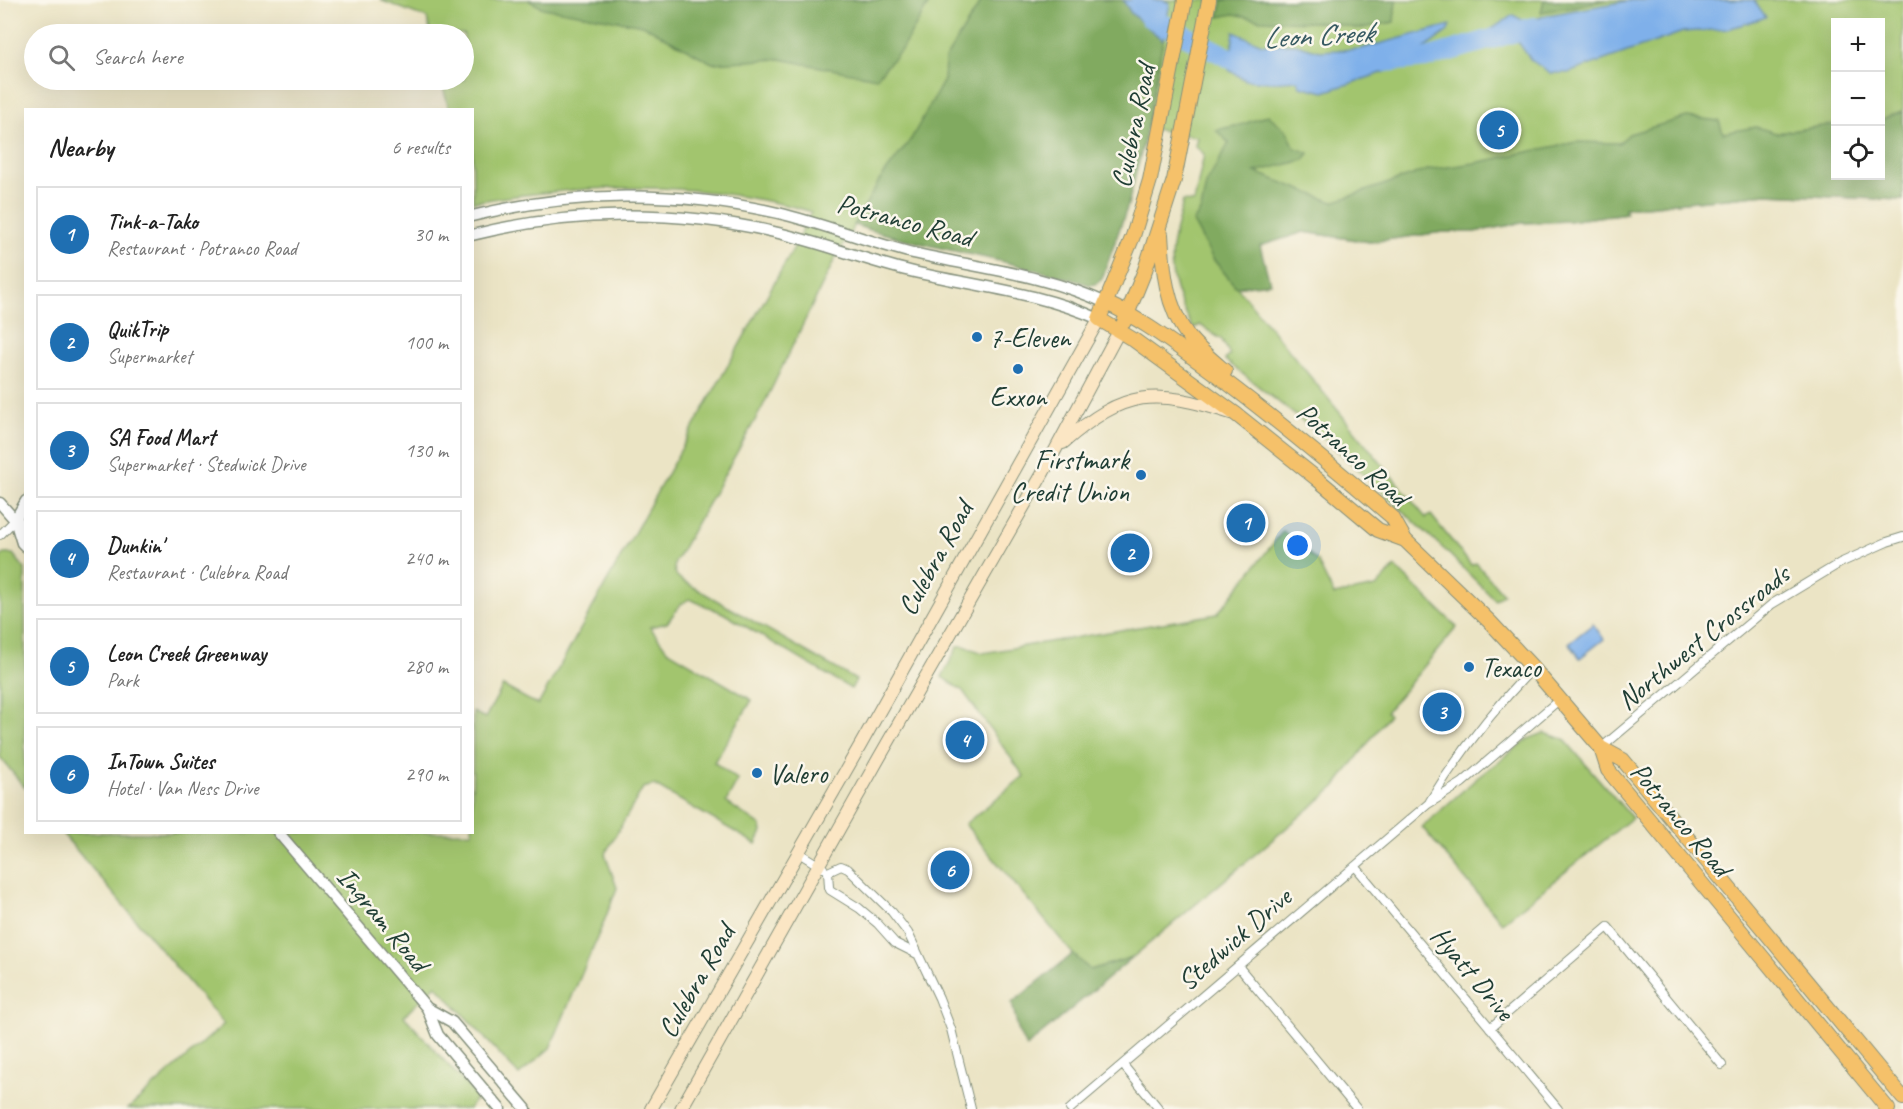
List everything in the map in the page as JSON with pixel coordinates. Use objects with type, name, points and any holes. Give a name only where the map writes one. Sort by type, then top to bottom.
[{"type":"main road","name":"Culebra Road","points":[[651,1109],[799,853],[1099,319],[1139,218],[1159,139],[1185,0]]},
{"type":"main road","name":"Culebra Road","points":[[681,1109],[823,869],[1128,313],[1161,225],[1174,180],[1209,0]]},
{"type":"main road","points":[[1161,225],[1163,269],[1174,312],[1192,340],[1233,377],[1248,397]]},
{"type":"main road","name":"Potranco Road","points":[[1106,303],[1128,313],[1155,330],[1248,397],[1392,517],[1405,540]]},
{"type":"main road","name":"Potranco Road","points":[[1099,319],[1237,415],[1378,530],[1405,540]]},
{"type":"main road","points":[[1055,449],[1086,422],[1099,414],[1139,399],[1178,398],[1237,415]]},
{"type":"main road","points":[[1405,540],[1490,622],[1602,748]]},
{"type":"main road","name":"Potranco Road","points":[[1602,748],[1623,760],[1903,1098]]},
{"type":"main road","name":"Potranco Road","points":[[1602,748],[1608,770],[1888,1109]]},
{"type":"street","name":"Potranco Road","points":[[474,216],[519,206],[596,197],[661,197],[718,202],[817,223],[912,252],[1033,277],[1065,286],[1106,303]]},
{"type":"street","points":[[561,200],[563,219]]},
{"type":"street","points":[[774,232],[778,213]]},
{"type":"street","name":"Potranco Road","points":[[474,235],[563,219],[626,215],[716,221],[774,232],[908,271],[1030,296],[1099,319]]},
{"type":"street","points":[[0,503],[20,519],[24,545]]},
{"type":"street","points":[[0,535],[20,519]]},
{"type":"street","name":"Northwest Crossroads","points":[[1602,748],[1772,604],[1833,566],[1903,537]]},
{"type":"street","name":"Stedwick Drive","points":[[1428,804],[1449,770],[1498,706],[1533,668]]},
{"type":"street","name":"Stedwick Drive","points":[[1070,1109],[1428,804],[1462,783],[1560,699]]},
{"type":"street","name":"Ingram Road","points":[[280,834],[427,1008],[438,1035],[500,1109]]},
{"type":"street","points":[[799,853],[823,869],[830,890],[859,908],[895,943],[917,954]]},
{"type":"street","points":[[823,869],[841,866],[848,869],[892,912],[908,933],[951,1029],[971,1109]]},
{"type":"street","name":"Hyatt Drive","points":[[1355,866],[1557,1109]]},
{"type":"street","points":[[1490,1028],[1608,927],[1722,1065]]},
{"type":"street","points":[[1238,966],[1357,1109]]},
{"type":"street","name":"Ingram Road","points":[[427,1008],[452,1022],[526,1109]]},
{"type":"street","points":[[1123,1065],[1159,1109]]},
{"type":"green space","points":[[380,0],[1903,0],[1903,200],[1766,194],[1625,208],[1626,213],[1568,221],[1522,223],[1474,232],[1443,232],[1370,242],[1304,232],[1214,259],[1426,518],[1431,515],[1471,565],[1476,563],[1503,594],[1495,600],[1447,552],[1324,438],[1225,360],[1230,355],[1222,340],[1200,325],[1193,329],[1176,290],[1171,258],[1183,201],[1194,202],[1204,154],[1195,146],[1197,137],[1133,125],[862,212],[835,259],[762,408],[675,562],[674,568],[676,575],[683,581],[856,680],[851,689],[723,613],[689,599],[680,605],[667,623],[650,627],[667,650],[752,700],[714,762],[738,780],[726,802],[761,826],[762,832],[756,844],[654,785],[643,788],[605,854],[617,888],[550,1048],[519,1075],[436,985],[404,1016],[477,1097],[469,1109],[128,1109],[224,1024],[63,834],[474,834],[474,712],[485,718],[503,686],[538,705],[793,249],[811,212],[745,197],[677,189],[575,190],[474,202],[474,108],[449,108],[444,90],[474,90],[474,24],[428,24],[427,18]]},
{"type":"green space","points":[[528,0],[931,0],[901,50],[876,78],[780,59],[712,63],[643,25],[543,8]]},
{"type":"green space","points":[[982,0],[1123,0],[1131,13],[1163,40],[1145,137],[1128,205],[1102,279],[1096,284],[1090,285],[854,225],[879,181],[911,139],[944,80],[945,59]]},
{"type":"green space","points":[[1223,0],[1396,0],[1394,22],[1358,29],[1332,23],[1261,20],[1234,14],[1219,17]]},
{"type":"green space","points":[[1544,0],[1608,0],[1541,12]]},
{"type":"green space","points":[[1903,112],[1903,200],[1766,194],[1625,208],[1626,213],[1568,221],[1522,223],[1474,232],[1443,232],[1370,242],[1304,232],[1260,246],[1270,283],[1236,287],[1213,259],[1193,222],[1201,210],[1206,184],[1229,143],[1216,130],[1244,124],[1268,115],[1287,131],[1295,148],[1309,153],[1304,160],[1255,172],[1333,202],[1427,170],[1475,163],[1576,142],[1619,143],[1629,134],[1687,117],[1719,121],[1723,133],[1756,127],[1776,133],[1831,125],[1831,180],[1885,180],[1885,118]]},
{"type":"green space","points":[[1283,531],[1317,561],[1334,595],[1376,587],[1395,567],[1457,627],[1386,712],[1389,715],[1335,787],[1133,957],[1090,970],[1073,954],[965,824],[1024,776],[963,691],[942,677],[958,646],[983,653],[1217,614]]},
{"type":"green space","points":[[4,554],[13,554],[24,568],[24,787],[0,757],[0,558]]},
{"type":"green space","points":[[1544,733],[1564,739],[1632,818],[1502,923],[1422,827],[1477,778],[1528,739]]},
{"type":"green space","points":[[1073,954],[1090,970],[1133,957],[1026,1047],[1019,1033],[1012,1003]]},
{"type":"water","points":[[1123,0],[1163,0],[1170,3],[1163,40],[1131,13]]},
{"type":"water","points":[[1632,0],[1754,0],[1766,17],[1728,29],[1683,32],[1568,73],[1550,73],[1531,60],[1516,39],[1505,32],[1490,30],[1513,15],[1526,22],[1548,15]]},
{"type":"water","points":[[1450,25],[1448,31],[1406,62],[1385,72],[1324,92],[1300,86],[1297,80],[1270,82],[1245,80],[1229,70],[1234,32],[1262,44],[1296,44],[1319,51],[1360,49]]},
{"type":"water","points":[[1593,624],[1604,639],[1580,658],[1569,643]]},
{"type":"waterway","name":"Leon Creek","points":[[1141,0],[1149,17],[1253,70]]},
{"type":"waterway","name":"Leon Creek","points":[[1384,62],[1426,58],[1533,27]]},
{"type":"place","name":"Leon Creek Greenway","points":[[1499,130]]},
{"type":"place","name":"7-Eleven","points":[[977,337]]},
{"type":"place","name":"Exxon","points":[[1018,369]]},
{"type":"place","name":"Firstmark Credit Union","points":[[1141,475]]},
{"type":"place","name":"Tink-a-Tako","points":[[1246,523]]},
{"type":"place","name":"QuikTrip","points":[[1130,553]]},
{"type":"place","name":"Texaco","points":[[1469,667]]},
{"type":"place","name":"SA Food Mart","points":[[1442,712]]},
{"type":"place","name":"Dunkin'","points":[[965,740]]},
{"type":"place","name":"Valero","points":[[757,773]]},
{"type":"place","name":"InTown Suites","points":[[950,870]]}]
